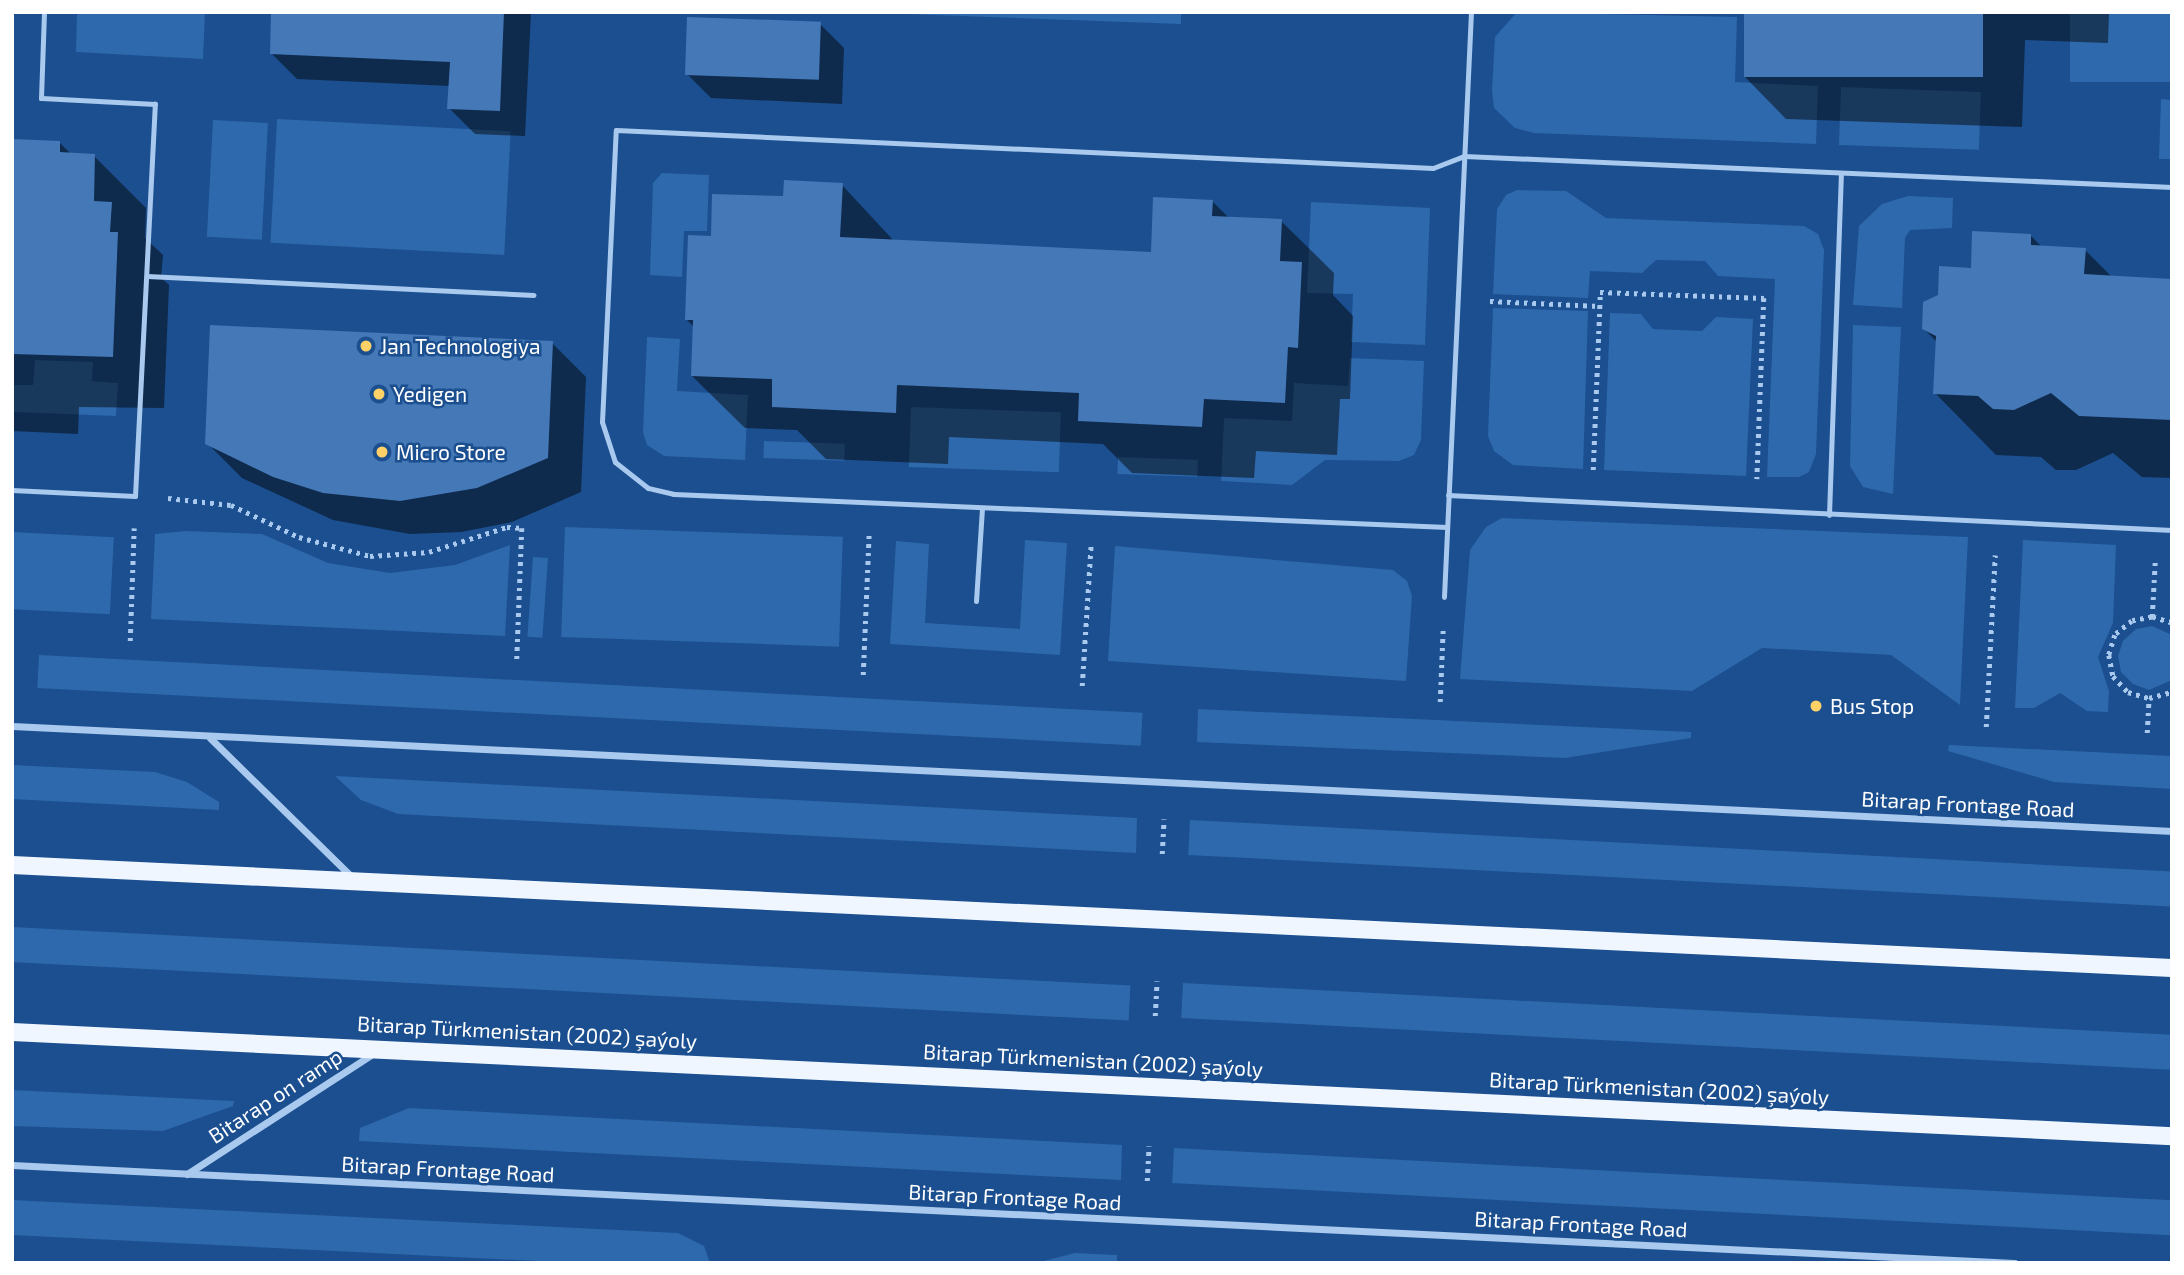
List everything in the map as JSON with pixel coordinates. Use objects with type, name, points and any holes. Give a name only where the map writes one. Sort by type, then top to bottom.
[{"type":"main road","points":[[12,864],[2172,968]]},
{"type":"main road","name":"Bitarap Türkmenistan (2002) şaýoly","points":[[12,1032],[2172,1136]]},
{"type":"street","name":"Bitarap Frontage Road","points":[[12,726],[210,738],[2172,831]]},
{"type":"street","points":[[210,738],[356,881]]},
{"type":"street","name":"Bitarap on ramp","points":[[186,1174],[382,1048]]},
{"type":"street","name":"Bitarap Frontage Road","points":[[12,1165],[2015,1263]]},
{"type":"lane","points":[[12,490],[135,496],[155,104],[41,98],[44,12]]},
{"type":"lane","points":[[1444,597],[1471,12]]},
{"type":"lane","points":[[1447,527],[674,494],[648,488],[615,462],[603,422],[616,130],[1433,168],[1464,156],[1841,175],[2172,187]]},
{"type":"lane","points":[[1829,515],[1841,175]]},
{"type":"lane","points":[[147,276],[534,295]]},
{"type":"lane","points":[[1448,495],[2172,530]]},
{"type":"lane","points":[[976,601],[982,508]]},
{"type":"path","points":[[1592,503],[1600,292],[1764,298],[1756,511]]},
{"type":"path","points":[[1458,299],[1600,306]]},
{"type":"path","points":[[130,641],[135,496],[231,505],[299,537],[370,556],[429,552],[507,527],[522,528],[517,659]]},
{"type":"path","points":[[863,676],[871,503]]},
{"type":"path","points":[[1083,686],[1092,512]]},
{"type":"path","points":[[1986,727],[1996,523]]},
{"type":"path","points":[[2152,617],[2157,529]]},
{"type":"path","points":[[1440,702],[1444,597]]},
{"type":"path","points":[[2172,623],[2152,617],[2132,621],[2115,635],[2109,655],[2113,676],[2128,692],[2149,698],[2172,692]]},
{"type":"path","points":[[2147,733],[2149,698]]},
{"type":"path","points":[[1163,854],[1164,819]]},
{"type":"path","points":[[1156,1016],[1157,981]]},
{"type":"path","points":[[1147,1181],[1149,1146]]},
{"type":"shaded area","points":[[77,12],[205,12],[203,59],[76,52]]},
{"type":"shaded area","points":[[850,12],[1181,12],[1181,24]]},
{"type":"shaded area","points":[[1517,12],[1737,17],[1735,82],[1818,86],[1816,144],[1534,133],[1515,128],[1494,108],[1492,90],[1495,37]]},
{"type":"shaded area","points":[[2070,12],[2172,12],[2172,82],[2070,82]]},
{"type":"shaded area","points":[[1841,87],[1981,92],[1979,150],[1839,145]]},
{"type":"shaded area","points":[[2161,99],[2172,100],[2172,159],[2159,159]]},
{"type":"shaded area","points":[[277,119],[511,131],[504,255],[271,243]]},
{"type":"shaded area","points":[[213,120],[268,123],[262,240],[207,237]]},
{"type":"shaded area","points":[[662,173],[709,175],[707,231],[684,231],[682,277],[650,275],[653,183]]},
{"type":"shaded area","points":[[1517,190],[1566,191],[1606,218],[1804,226],[1818,234],[1824,250],[1816,454],[1809,472],[1799,477],[1767,477],[1775,279],[1718,276],[1705,261],[1656,260],[1642,273],[1590,271],[1588,298],[1493,294],[1497,209],[1506,195]]},
{"type":"shaded area","points":[[1908,196],[1953,198],[1952,228],[1910,230],[1905,238],[1902,308],[1853,305],[1859,226],[1882,204]]},
{"type":"shaded area","points":[[1311,202],[1430,208],[1425,345],[1351,342],[1353,294],[1307,293]]},
{"type":"shaded area","points":[[1493,308],[1588,311],[1583,469],[1513,465],[1494,451],[1488,436]]},
{"type":"shaded area","points":[[1610,313],[1641,314],[1653,329],[1702,331],[1716,317],[1753,319],[1746,476],[1604,470]]},
{"type":"shaded area","points":[[1853,325],[1901,327],[1893,494],[1863,487],[1850,466]]},
{"type":"shaded area","points":[[647,337],[680,339],[677,391],[748,395],[745,460],[664,456],[647,445],[643,432]]},
{"type":"shaded area","points":[[1350,358],[1424,361],[1421,440],[1414,455],[1399,461],[1325,460],[1292,485],[1221,481],[1224,418],[1292,421],[1294,383],[1348,386]]},
{"type":"shaded area","points":[[35,360],[93,362],[92,381],[118,383],[116,416],[13,412],[13,385],[33,385]]},
{"type":"shaded area","points":[[911,407],[1061,412],[1059,472],[909,467]]},
{"type":"shaded area","points":[[764,441],[845,444],[844,461],[763,458]]},
{"type":"shaded area","points":[[1118,457],[1198,460],[1197,477],[1117,474]]},
{"type":"shaded area","points":[[1502,518],[1968,537],[1960,705],[1891,655],[1762,648],[1692,691],[1460,679],[1470,550],[1486,527]]},
{"type":"shaded area","points":[[565,527],[843,537],[839,647],[561,637]]},
{"type":"shaded area","points":[[185,531],[262,534],[328,563],[390,573],[455,565],[510,545],[505,636],[151,619],[155,534]]},
{"type":"shaded area","points":[[12,532],[114,537],[110,614],[12,609]]},
{"type":"shaded area","points":[[1025,540],[1067,543],[1060,655],[890,644],[896,541],[929,544],[925,623],[1020,629]]},
{"type":"shaded area","points":[[2023,540],[2116,545],[2113,623],[2098,657],[2109,691],[2108,712],[2087,711],[2060,693],[2034,708],[2015,708]]},
{"type":"shaded area","points":[[1115,546],[1393,570],[1407,581],[1412,596],[1406,681],[1108,661]]},
{"type":"shaded area","points":[[533,557],[548,558],[542,638],[527,637]]},
{"type":"shaded area","points":[[2152,626],[2172,635],[2172,680],[2149,690],[2133,684],[2121,672],[2118,656],[2123,641],[2136,629]]},
{"type":"shaded area","points":[[39,655],[1142,713],[1141,746],[37,688]]},
{"type":"shaded area","points":[[1198,709],[1691,732],[1691,738],[1565,758],[1197,742]]},
{"type":"shaded area","points":[[1949,745],[2172,756],[2172,789],[2054,782],[1948,751]]},
{"type":"shaded area","points":[[12,765],[155,772],[187,782],[219,802],[219,810],[12,799]]},
{"type":"shaded area","points":[[335,776],[1137,818],[1136,853],[398,814],[361,800]]},
{"type":"shaded area","points":[[1190,820],[2172,871],[2170,906],[1188,855]]},
{"type":"shaded area","points":[[12,927],[1130,986],[1129,1021],[12,962]]},
{"type":"shaded area","points":[[1183,983],[2172,1035],[2170,1070],[1181,1018]]},
{"type":"shaded area","points":[[12,1090],[234,1101],[233,1106],[163,1131],[12,1126]]},
{"type":"shaded area","points":[[409,1108],[1122,1145],[1121,1180],[359,1141],[360,1128]]},
{"type":"shaded area","points":[[1174,1148],[2172,1200],[2170,1235],[1172,1183]]},
{"type":"shaded area","points":[[12,1200],[678,1233],[704,1246],[710,1263],[578,1263],[12,1235]]},
{"type":"shaded area","points":[[1075,1253],[1117,1255],[1117,1263],[1036,1263]]},
{"type":"building","points":[[271,12],[504,12],[500,111],[447,109],[450,62],[270,54]]},
{"type":"building","points":[[1744,12],[1983,12],[1983,77],[1744,77]]},
{"type":"building","points":[[687,17],[821,22],[819,80],[685,75]]},
{"type":"building","points":[[12,139],[60,141],[60,152],[95,154],[94,201],[112,202],[110,232],[118,232],[113,357],[12,354]]},
{"type":"building","points":[[784,180],[843,183],[840,237],[1151,252],[1153,197],[1213,200],[1212,216],[1282,219],[1280,261],[1302,262],[1298,348],[1288,347],[1285,403],[1204,399],[1202,427],[1078,421],[1079,393],[897,385],[896,413],[772,407],[772,379],[691,376],[693,320],[685,320],[688,235],[711,236],[712,194],[783,196]]},
{"type":"building","points":[[1972,231],[2031,234],[2031,245],[2086,248],[2084,274],[2172,279],[2172,420],[2079,416],[2051,393],[2014,410],[1993,409],[1978,396],[1933,394],[1936,336],[1922,329],[1923,302],[1938,295],[1939,266],[1971,268]]},
{"type":"building","name":"Yedigen","points":[[210,325],[553,341],[548,458],[477,488],[400,501],[323,493],[273,477],[205,444]]},
{"type":"place","name":"Jan Technologiya","points":[[366,346]]},
{"type":"place","name":"Yedigen","points":[[379,394]]},
{"type":"place","name":"Micro Store","points":[[382,452]]},
{"type":"place","name":"Bus Stop","points":[[1816,706]]}]
